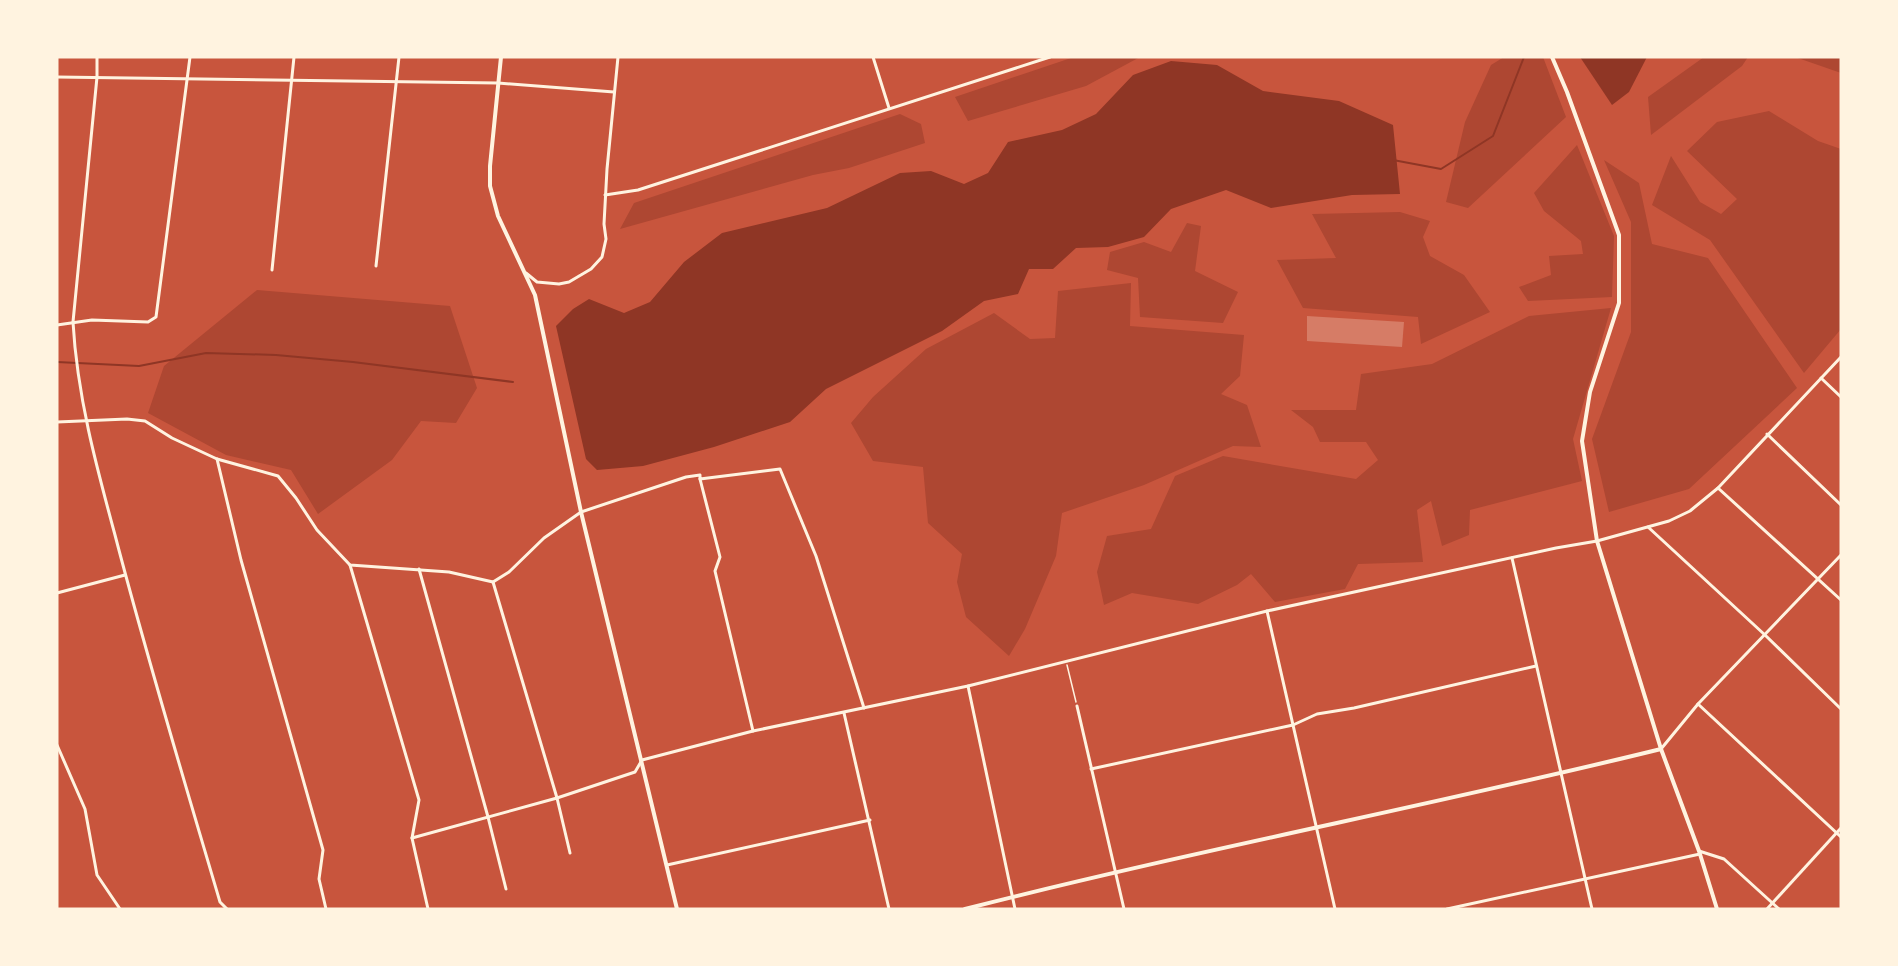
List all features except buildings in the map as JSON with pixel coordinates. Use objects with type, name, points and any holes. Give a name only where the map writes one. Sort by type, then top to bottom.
[{"type":"street","points":[[97,57],[97,77],[73,322],[74,352],[85,421],[125,575],[220,902],[227,909]]},
{"type":"street","points":[[57,325],[93,320],[148,322],[156,316],[190,57]]},
{"type":"street","points":[[272,270],[294,57]]},
{"type":"street","points":[[376,266],[399,57]]},
{"type":"street","points":[[501,57],[490,186],[498,216],[535,296],[581,512],[677,909]]},
{"type":"street","points":[[524,272],[537,282],[559,284],[569,282],[597,265],[605,249],[605,195],[618,57]]},
{"type":"street","points":[[873,57],[889,108]]},
{"type":"street","points":[[605,195],[638,190],[1050,57]]},
{"type":"street","points":[[1552,57],[1619,235],[1619,303],[1590,392],[1582,441],[1598,541],[1661,749],[1700,853],[1717,909]]},
{"type":"street","points":[[57,77],[498,82],[614,92]]},
{"type":"street","points":[[412,838],[557,798],[635,772],[642,760],[753,731],[968,686],[1267,611],[1598,541],[1669,521],[1690,511],[1718,488],[1841,357]]},
{"type":"street","points":[[1821,378],[1841,397]]},
{"type":"street","points":[[57,423],[127,419],[145,421],[172,438],[217,459],[278,476],[317,530],[350,565],[419,800],[412,838],[428,909]]},
{"type":"street","points":[[1767,434],[1841,505]]},
{"type":"street","points":[[217,459],[241,560],[323,850],[319,879],[326,909]]},
{"type":"street","points":[[700,479],[780,469],[816,556],[864,708]]},
{"type":"street","points":[[350,565],[449,572],[493,582],[509,572],[544,538],[581,512],[686,477],[700,475],[720,557],[715,571],[753,731]]},
{"type":"street","points":[[1718,488],[1841,600]]},
{"type":"street","points":[[1648,527],[1766,635],[1841,709]]},
{"type":"street","points":[[965,909],[1317,827],[1561,774],[1661,749],[1698,704],[1841,555]]},
{"type":"street","points":[[1512,558],[1592,909]]},
{"type":"street","points":[[419,570],[506,889]]},
{"type":"street","points":[[57,593],[125,575]]},
{"type":"street","points":[[493,582],[557,798],[570,853]]},
{"type":"street","points":[[1267,611],[1335,909]]},
{"type":"street","points":[[1091,769],[1293,724],[1317,714],[1354,708],[1536,666]]},
{"type":"street","points":[[968,686],[1015,909]]},
{"type":"street","points":[[1698,704],[1841,837]]},
{"type":"street","points":[[1077,706],[1124,909]]},
{"type":"street","points":[[844,712],[890,909]]},
{"type":"street","points":[[57,745],[85,809],[97,875],[120,909]]},
{"type":"street","points":[[667,865],[870,820]]},
{"type":"street","points":[[1767,909],[1841,828]]},
{"type":"street","points":[[1447,909],[1700,853],[1724,859],[1779,909]]},
{"type":"path","points":[[1066,662],[1077,706]]},
{"type":"shaded area","points":[[1074,57],[1140,57],[1086,86],[968,121],[955,97]]},
{"type":"shaded area","points":[[1504,57],[1543,57],[1566,117],[1468,208],[1446,202],[1465,122],[1491,65]]},
{"type":"shaded area","points":[[1580,57],[1647,57],[1629,92],[1612,105]]},
{"type":"shaded area","points":[[1704,57],[1748,57],[1742,66],[1651,135],[1648,97]]},
{"type":"shaded area","points":[[1795,57],[1841,57],[1841,73]]},
{"type":"shaded area","points":[[1171,61],[1217,65],[1263,91],[1339,101],[1393,125],[1400,194],[1352,195],[1271,208],[1226,190],[1171,209],[1144,237],[1108,247],[1076,248],[1053,269],[1029,269],[1018,294],[984,301],[942,331],[826,389],[790,422],[714,447],[643,466],[597,470],[586,459],[556,326],[573,309],[589,299],[624,313],[650,302],[684,262],[722,233],[827,208],[900,173],[931,171],[964,184],[988,173],[1008,142],[1062,130],[1096,114],[1133,75]]},
{"type":"shaded area","points":[[1769,111],[1818,141],[1841,149],[1841,329],[1804,373],[1710,240],[1652,205],[1671,156],[1700,202],[1721,214],[1737,199],[1687,151],[1717,122]]},
{"type":"shaded area","points":[[900,114],[921,124],[925,143],[849,168],[813,175],[620,229],[634,203]]},
{"type":"shaded area","points":[[1577,145],[1614,236],[1612,297],[1528,301],[1519,287],[1551,275],[1549,256],[1583,254],[1581,241],[1544,211],[1534,193]]},
{"type":"shaded area","points":[[1604,160],[1639,183],[1652,244],[1708,258],[1797,388],[1689,489],[1609,512],[1592,439],[1631,332],[1631,222]]},
{"type":"shaded area","points":[[1400,212],[1430,221],[1423,237],[1430,256],[1464,275],[1490,312],[1421,344],[1418,317],[1303,308],[1277,260],[1336,258],[1312,214]]},
{"type":"shaded area","points":[[1187,223],[1201,226],[1195,271],[1238,292],[1223,323],[1140,317],[1138,278],[1107,270],[1110,252],[1144,242],[1171,252]]},
{"type":"shaded area","points":[[1131,283],[1130,326],[1244,335],[1240,376],[1221,394],[1247,405],[1261,447],[1233,446],[1144,485],[1062,513],[1056,556],[1025,629],[1009,656],[966,617],[957,582],[962,554],[928,523],[923,467],[873,461],[851,423],[873,397],[926,349],[994,313],[1030,339],[1055,338],[1058,291]]},
{"type":"shaded area","points":[[257,290],[450,306],[477,388],[456,423],[421,421],[392,460],[318,514],[291,470],[226,455],[148,413],[164,366]]},
{"type":"shaded area","points":[[1611,308],[1573,439],[1582,481],[1470,510],[1469,535],[1442,546],[1431,501],[1417,510],[1423,562],[1358,564],[1345,589],[1275,602],[1251,574],[1237,585],[1198,604],[1132,593],[1104,605],[1097,572],[1107,536],[1151,529],[1175,476],[1223,456],[1356,479],[1378,460],[1366,442],[1320,442],[1313,427],[1291,410],[1356,410],[1361,374],[1432,364],[1529,316]]},
{"type":"waterway","points":[[1393,160],[1441,169],[1493,136],[1524,57]]},
{"type":"waterway","points":[[57,362],[139,366],[206,353],[276,355],[513,382]]}]
